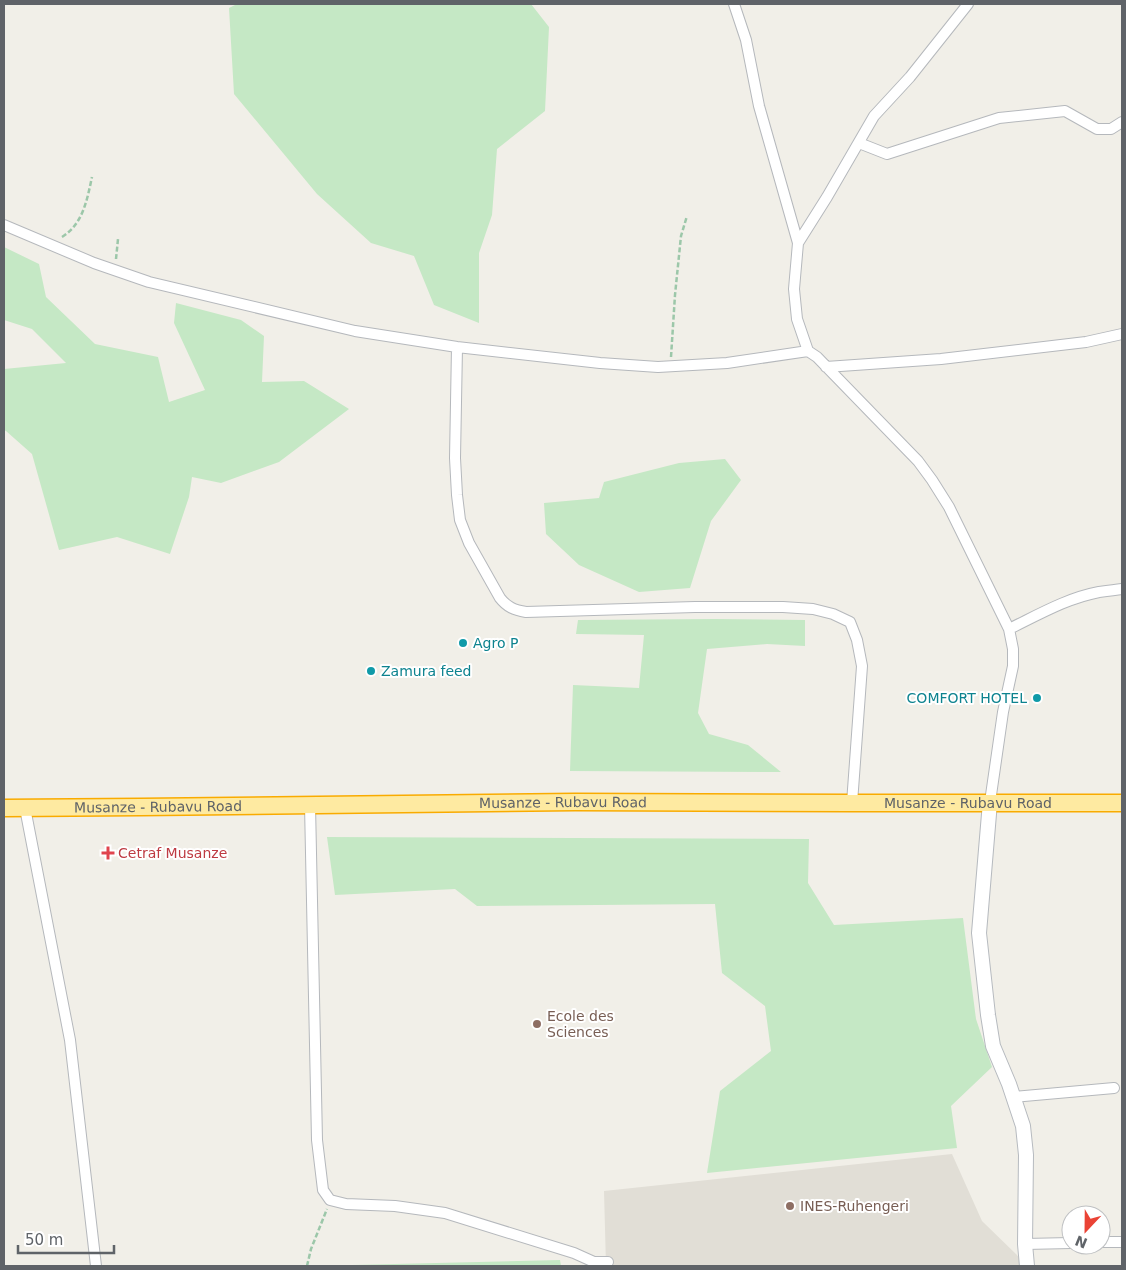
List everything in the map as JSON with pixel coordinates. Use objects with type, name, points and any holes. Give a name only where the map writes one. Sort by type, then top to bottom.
[{"type":"highway","name":"Musanze - Rubavu Road","points":[[4,808],[575,802],[1122,803]]},
{"type":"main road","points":[[990,802],[979,933],[993,1046],[1014,1097],[1023,1126],[1026,1155],[1025,1244],[1027,1266]]},
{"type":"street","points":[[734,4],[746,40],[759,106],[798,243],[794,289],[797,319],[808,351],[817,357],[918,461],[932,480],[949,507],[1009,629],[1013,648],[1012,666],[1003,712],[990,802]]},
{"type":"street","points":[[798,243],[874,116],[910,77],[968,4]]},
{"type":"street","points":[[859,143],[887,154],[999,118],[1065,111],[1097,128],[1111,129],[1122,122]]},
{"type":"street","points":[[4,225],[94,263],[149,282],[354,331],[457,348],[658,367],[727,363],[808,351]]},
{"type":"street","points":[[826,367],[941,359],[1086,342],[1122,334]]},
{"type":"street","points":[[457,348],[455,458],[460,520],[469,543],[505,604],[511,608],[526,612],[695,607],[783,607],[813,609],[833,614],[850,622],[857,640],[862,666],[852,803]]},
{"type":"street","points":[[1009,629],[1078,598],[1098,592],[1122,589]]},
{"type":"street","points":[[310,805],[317,1140],[323,1190],[330,1200],[346,1204],[396,1206],[445,1213],[574,1253],[594,1262],[608,1262]]},
{"type":"street","points":[[25,808],[70,1040],[96,1266]]},
{"type":"street","points":[[1014,1097],[1114,1088]]},
{"type":"street","points":[[1025,1244],[1061,1243]]},
{"type":"path","points":[[59,248],[62,237],[69,233],[84,211],[92,177]]},
{"type":"path","points":[[671,366],[671,345],[680,243],[687,216]]},
{"type":"path","points":[[116,270],[118,239]]},
{"type":"path","points":[[307,1266],[311,1249],[330,1200]]},
{"type":"shaded area","name":"INES-Ruhengeri","points":[[952,1154],[982,1221],[1022,1260],[1022,1266],[606,1266],[604,1191]]},
{"type":"green space","points":[[237,4],[531,4],[549,27],[545,111],[497,149],[492,215],[479,253],[479,323],[434,305],[414,256],[371,243],[317,194],[234,94],[229,8]]},
{"type":"green space","points":[[4,247],[39,264],[46,297],[95,344],[158,357],[169,402],[205,390],[174,323],[176,303],[241,320],[264,336],[262,382],[304,381],[349,409],[279,462],[221,483],[192,477],[189,497],[170,554],[117,537],[59,550],[32,454],[4,430],[4,369],[66,363],[32,329],[4,320]]},
{"type":"green space","points":[[725,459],[741,480],[711,521],[690,588],[639,592],[579,565],[546,534],[544,503],[599,498],[604,482],[679,463]]},
{"type":"green space","points":[[578,620],[805,620],[805,646],[767,644],[707,649],[698,713],[709,734],[748,745],[781,772],[570,771],[573,685],[639,688],[644,635],[576,634]]},
{"type":"green space","points":[[327,837],[809,839],[808,883],[834,925],[963,918],[976,1019],[992,1067],[951,1106],[957,1148],[707,1173],[720,1091],[771,1051],[765,1006],[722,973],[715,904],[477,906],[455,889],[335,895]]},
{"type":"green space","points":[[560,1260],[561,1266],[310,1266]]},
{"type":"place","name":"Agro P","points":[[463,643]]},
{"type":"place","name":"Zamura feed","points":[[371,671]]},
{"type":"place","name":"COMFORT HOTEL","points":[[1037,698]]},
{"type":"place","name":"Cetraf Musanze","points":[[108,853]]},
{"type":"place","name":"Ecole des Sciences","points":[[537,1024]]},
{"type":"place","name":"INES-Ruhengeri","points":[[790,1206]]}]
